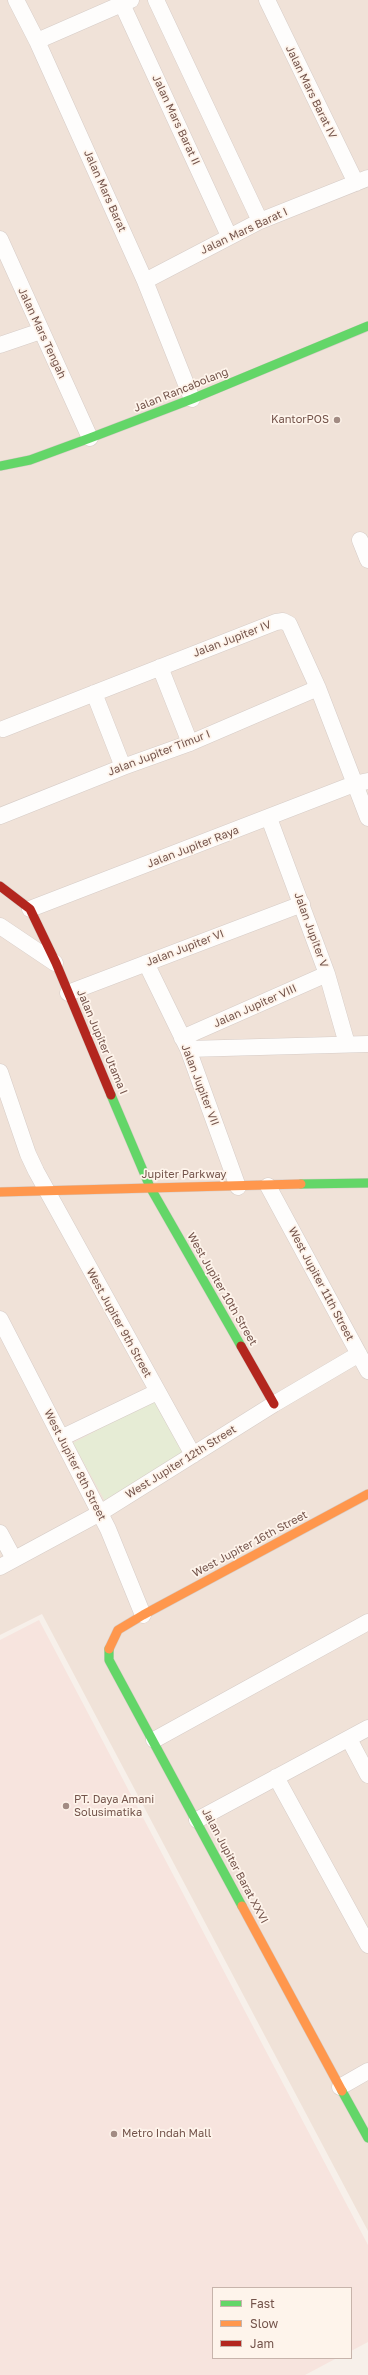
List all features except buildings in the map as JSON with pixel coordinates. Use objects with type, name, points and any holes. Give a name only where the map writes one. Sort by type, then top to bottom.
[{"type":"street","name":"Jalan Mars Barat","points":[[16,0],[37,41],[145,281],[189,392]]},
{"type":"street","points":[[156,0],[260,221]]},
{"type":"street","name":"Jalan Mars Barat IV","points":[[267,0],[362,181]]},
{"type":"street","points":[[37,41],[127,2]]},
{"type":"street","name":"Jalan Mars Barat II","points":[[127,2],[229,236]]},
{"type":"street","name":"Jalan Mars Barat I","points":[[145,281],[260,221],[362,181]]},
{"type":"street","name":"Jalan Mars Tengah","points":[[0,239],[88,432]]},
{"type":"street","name":"Jalan Rancabolang","points":[[0,466],[12,465],[30,460],[88,432],[189,392],[368,326]]},
{"type":"street","points":[[0,345],[41,331]]},
{"type":"street","points":[[360,540],[368,560]]},
{"type":"street","name":"Jalan Jupiter IV","points":[[4,729],[276,622],[283,621],[289,624],[361,782],[368,818]]},
{"type":"street","points":[[160,667],[190,742]]},
{"type":"street","name":"Jalan Jupiter Timur I","points":[[0,816],[190,742],[318,688]]},
{"type":"street","points":[[94,693],[123,767]]},
{"type":"street","name":"Jalan Jupiter Raya","points":[[30,908],[361,782],[368,770]]},
{"type":"street","name":"Jalan Jupiter V","points":[[269,818],[327,974],[348,1044]]},
{"type":"street","points":[[0,886],[30,908]]},
{"type":"street","name":"Jalan Jupiter VI","points":[[68,993],[302,904]]},
{"type":"street","name":"Jalan Jupiter Utama I","points":[[30,908],[56,963],[150,1186]]},
{"type":"street","points":[[0,926],[56,963]]},
{"type":"street","name":"Jalan Jupiter VII","points":[[146,963],[185,1043],[238,1187]]},
{"type":"street","name":"Jalan Jupiter VIII","points":[[185,1043],[327,974]]},
{"type":"street","points":[[185,1043],[368,1044]]},
{"type":"street","name":"West Jupiter 9th Street","points":[[0,1072],[28,1154],[157,1392],[193,1455]]},
{"type":"street","name":"Jupiter Parkway","points":[[0,1192],[150,1186],[238,1187],[368,1183]]},
{"type":"street","name":"West Jupiter 10th Street","points":[[150,1186],[274,1404]]},
{"type":"street","points":[[268,1186],[368,1371]]},
{"type":"street","name":"West Jupiter 8th Street","points":[[0,1319],[100,1513],[143,1615]]},
{"type":"street","name":"West Jupiter 12th Street","points":[[7,1563],[100,1513],[274,1404],[359,1354]]},
{"type":"street","points":[[60,1438],[157,1392]]},
{"type":"street","name":"West Jupiter 16th Street","points":[[143,1615],[368,1494]]},
{"type":"street","points":[[0,1534],[7,1563]]},
{"type":"street","name":"Jalan Jupiter Barat XXVI","points":[[143,1615],[118,1630],[109,1645],[109,1660],[154,1740],[368,2138]]},
{"type":"street","points":[[154,1740],[368,1622]]},
{"type":"street","points":[[197,1820],[368,1728]]},
{"type":"street","points":[[349,1738],[368,1775]]},
{"type":"street","points":[[276,1777],[368,1945]]},
{"type":"street","points":[[340,2087],[368,2071]]},
{"type":"shaded area","points":[[0,0],[368,0],[368,2231],[42,1614],[0,1635]]},
{"type":"shaded area","points":[[39,1620],[368,2245],[368,2342],[352,2350],[352,2287],[212,2287],[212,2359],[335,2359],[305,2375],[0,2375],[0,1640]]},
{"type":"green space","points":[[155,1400],[185,1451],[105,1501],[73,1443]]},
{"type":"traffic: fast","points":[[0,466],[30,460],[90,438],[192,399],[368,326]]},
{"type":"traffic: fast","points":[[111,1095],[150,1187],[241,1346]]},
{"type":"traffic: fast","points":[[301,1184],[368,1183]]},
{"type":"traffic: fast","points":[[109,1649],[109,1660],[242,1906]]},
{"type":"traffic: fast","points":[[342,2091],[368,2138]]},
{"type":"traffic: slow","points":[[0,1192],[301,1184]]},
{"type":"traffic: slow","points":[[109,1649],[118,1630],[143,1615],[368,1494]]},
{"type":"traffic: slow","points":[[242,1906],[342,2091]]},
{"type":"traffic: jam","points":[[0,886],[30,909],[56,963],[111,1095]]},
{"type":"traffic: jam","points":[[241,1346],[274,1404]]},
{"type":"place","name":"KantorPOS","points":[[337,420]]},
{"type":"place","name":"PT. Daya Amani Solusimatika","points":[[66,1806]]},
{"type":"place","name":"Metro Indah Mall","points":[[114,2134]]}]
